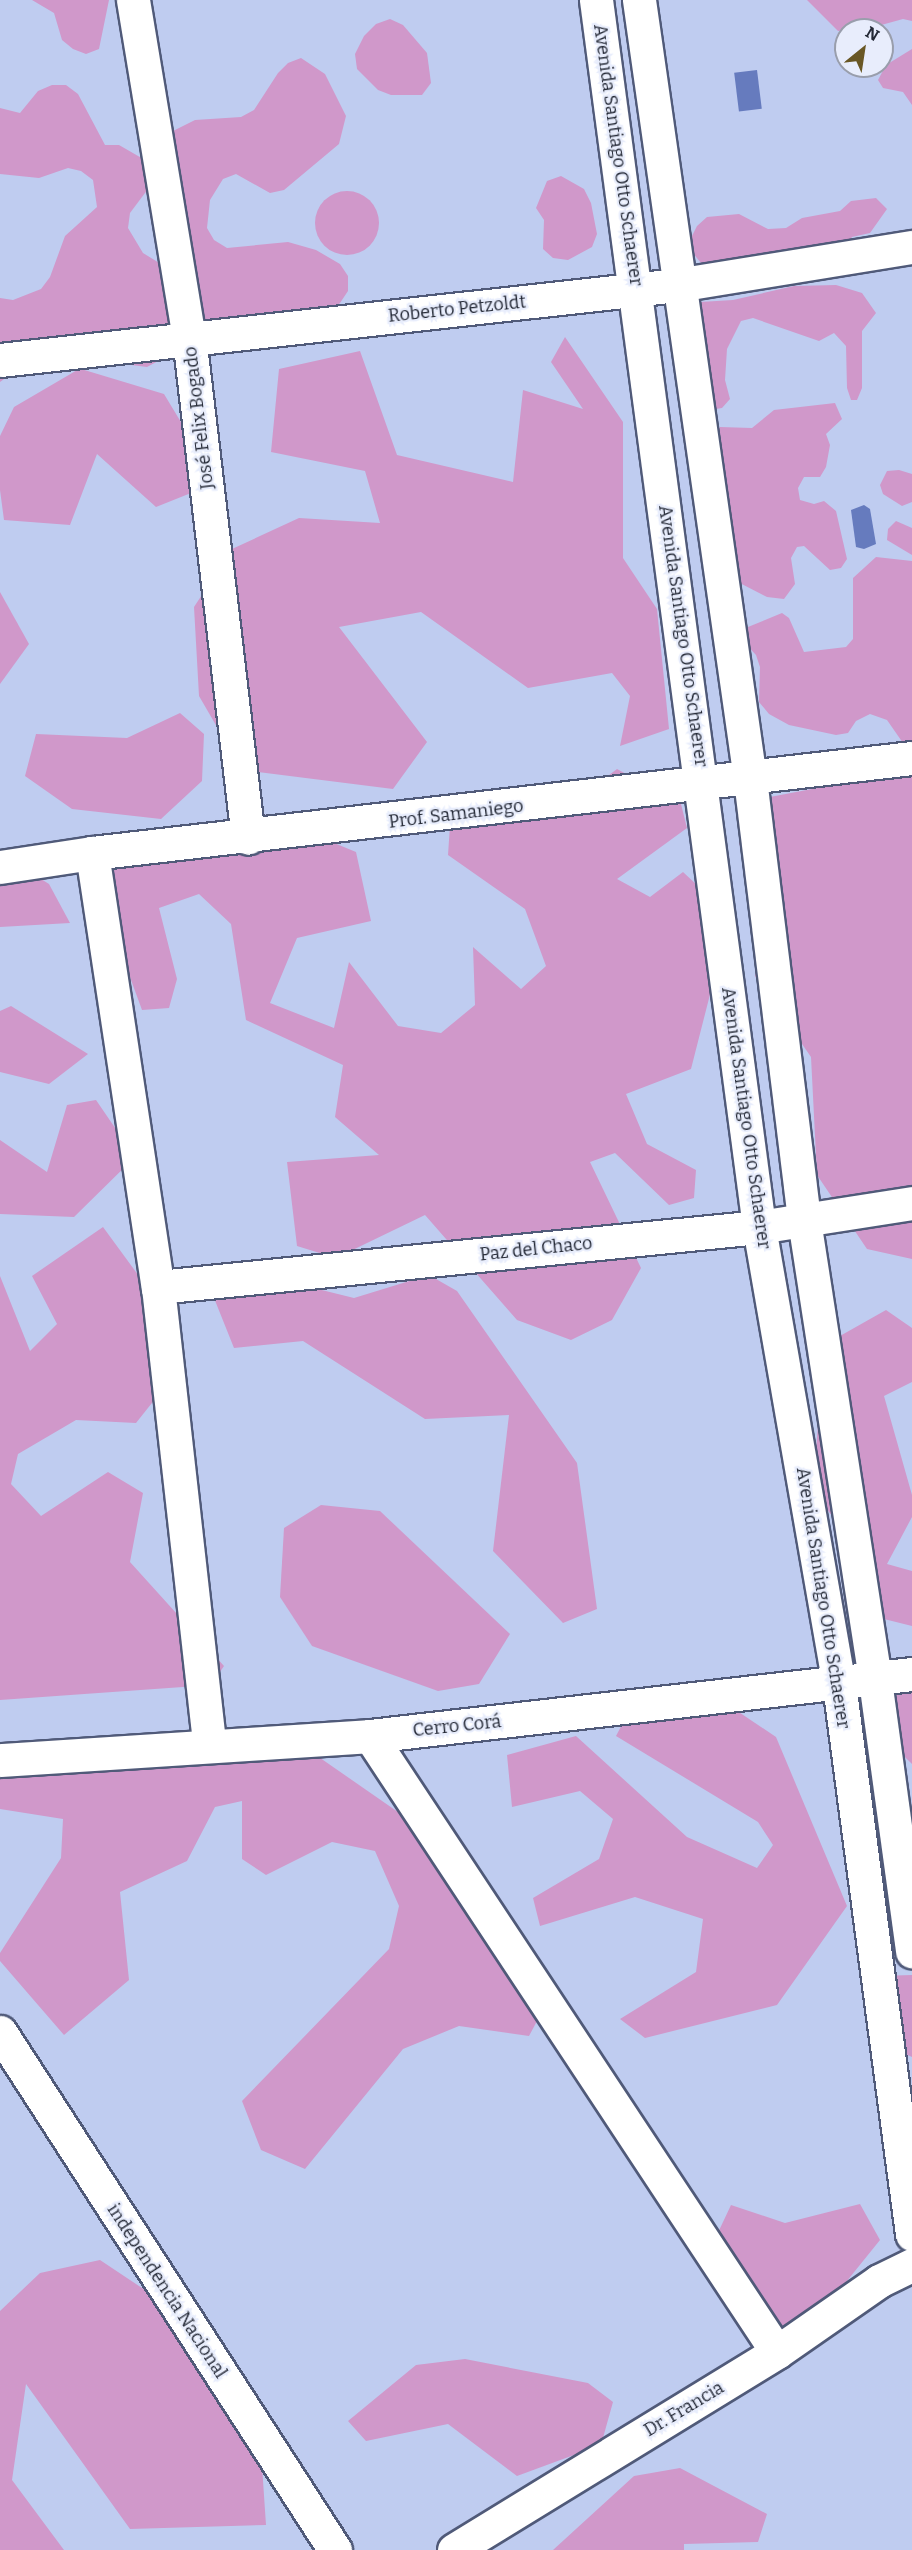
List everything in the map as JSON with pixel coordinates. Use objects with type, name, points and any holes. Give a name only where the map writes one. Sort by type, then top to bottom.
[{"type":"street","name":"José Felix Bogado","points":[[133,0],[189,337],[248,838]]},
{"type":"street","name":"Avenida Santiago Otto Schaerer","points":[[596,0],[703,785],[759,1227],[839,1684],[904,2120],[912,2234]]},
{"type":"street","points":[[639,0],[677,285],[750,780],[804,1220],[875,1680],[912,1951]]},
{"type":"street","name":"Roberto Petzoldt","points":[[0,360],[189,337],[637,290],[912,247]]},
{"type":"street","name":"Prof. Samaniego","points":[[0,867],[92,853],[248,838],[750,780],[912,758]]},
{"type":"street","points":[[92,853],[158,1287],[209,1744]]},
{"type":"street","name":"Paz del Chaco","points":[[158,1287],[759,1227],[912,1203]]},
{"type":"street","name":"Cerro Corá","points":[[0,1760],[209,1744],[370,1736],[912,1674]]},
{"type":"street","points":[[370,1736],[777,2352]]},
{"type":"street","name":"independencia Nacional","points":[[0,2032],[335,2550]]},
{"type":"street","name":"Dr. Francia","points":[[454,2550],[777,2352],[879,2281],[912,2265]]},
{"type":"shaded area","points":[[32,0],[109,0],[99,49],[86,54],[73,49],[62,40],[54,13]]},
{"type":"shaded area","points":[[807,0],[912,0],[912,21],[903,19],[894,21],[894,18],[834,18],[834,27]]},
{"type":"shaded area","points":[[390,19],[403,25],[427,53],[431,83],[422,95],[391,95],[378,90],[357,69],[355,54],[364,36],[376,24]]},
{"type":"shaded area","points":[[912,49],[912,105],[903,92],[883,88],[878,80],[879,78],[894,78],[894,60]]},
{"type":"shaded area","points":[[301,58],[325,74],[346,116],[339,144],[284,190],[270,193],[236,174],[223,179],[210,200],[207,228],[214,240],[227,248],[288,242],[316,250],[340,264],[348,276],[348,291],[340,303],[317,321],[217,351],[195,291],[169,133],[195,120],[241,117],[254,110],[278,73],[288,63]]},
{"type":"shaded area","points":[[52,85],[66,85],[78,94],[105,145],[119,145],[145,160],[148,189],[130,213],[128,228],[143,253],[169,269],[173,353],[147,367],[92,360],[81,369],[164,394],[196,447],[191,493],[156,507],[97,454],[70,525],[4,520],[0,490],[0,436],[14,407],[79,369],[11,374],[0,382],[0,298],[13,300],[41,289],[50,277],[65,236],[97,207],[93,180],[81,171],[68,168],[39,178],[0,174],[0,108],[20,113],[38,91]]},
{"type":"shaded area","points":[[561,176],[584,189],[591,203],[597,234],[592,247],[568,260],[553,258],[543,249],[544,220],[536,208],[547,181]]},
{"type":"shaded area","points":[[347,191],[365,197],[373,205],[379,223],[373,241],[365,249],[347,255],[329,249],[321,241],[315,223],[321,205],[329,197]]},
{"type":"shaded area","points":[[876,198],[887,209],[870,233],[852,237],[846,246],[771,253],[756,261],[754,280],[741,294],[725,292],[687,246],[697,226],[707,217],[739,214],[768,229],[786,228],[802,218],[840,211],[851,201]]},
{"type":"shaded area","points":[[836,285],[862,293],[876,313],[862,331],[862,388],[857,400],[851,400],[847,388],[846,346],[834,333],[819,341],[753,318],[741,321],[727,349],[725,380],[730,399],[722,408],[710,410],[693,313],[700,302],[733,300],[794,286]]},
{"type":"shaded area","points":[[565,337],[623,422],[623,558],[657,609],[669,729],[620,746],[630,696],[612,673],[528,688],[421,612],[339,627],[427,742],[393,789],[242,770],[199,696],[194,607],[232,549],[299,518],[380,523],[365,471],[271,452],[279,369],[360,351],[397,455],[513,482],[523,390],[583,409],[551,362]]},
{"type":"shaded area","points":[[835,403],[842,419],[826,434],[830,445],[826,467],[820,477],[804,477],[798,488],[800,500],[814,504],[824,501],[836,511],[847,559],[841,568],[830,570],[804,546],[797,547],[791,558],[795,584],[784,599],[767,597],[732,579],[712,438],[720,427],[752,428],[774,410]]},
{"type":"shaded area","points":[[899,470],[912,474],[912,502],[902,506],[883,494],[880,485],[887,471]]},
{"type":"shaded area","points":[[896,521],[912,528],[912,555],[887,540],[888,529]]},
{"type":"shaded area","points":[[876,557],[912,561],[912,742],[903,743],[887,720],[870,714],[856,721],[848,733],[836,735],[789,725],[769,714],[759,702],[760,667],[756,655],[744,642],[748,627],[782,613],[789,618],[804,652],[846,647],[853,639],[853,578]]},
{"type":"shaded area","points":[[0,592],[29,644],[0,684]]},
{"type":"shaded area","points":[[180,713],[204,734],[202,781],[161,819],[72,809],[25,776],[36,734],[127,738]]},
{"type":"shaded area","points":[[617,769],[681,804],[687,828],[617,879],[650,897],[683,872],[730,916],[691,1069],[626,1094],[647,1144],[696,1170],[694,1198],[669,1205],[615,1153],[590,1162],[641,1268],[612,1320],[571,1340],[517,1320],[425,1215],[336,1258],[297,1246],[287,1162],[379,1155],[335,1117],[343,1065],[246,1020],[231,924],[199,894],[159,908],[177,979],[169,1008],[142,1010],[96,884],[120,848],[193,847],[254,810],[356,852],[371,921],[297,938],[270,1003],[334,1028],[349,962],[398,1026],[441,1033],[475,1005],[473,947],[521,989],[546,966],[525,909],[448,855],[452,795],[583,795]]},
{"type":"shaded area","points":[[912,770],[912,1259],[867,1249],[817,1175],[811,1057],[755,976],[770,907],[739,844],[749,801]]},
{"type":"shaded area","points":[[9,859],[49,884],[70,923],[0,927],[0,863]]},
{"type":"shaded area","points":[[11,1006],[88,1054],[49,1084],[0,1072],[0,1011]]},
{"type":"shaded area","points":[[96,1100],[135,1157],[74,1217],[0,1214],[0,1140],[47,1172],[67,1105]]},
{"type":"shaded area","points":[[103,1227],[174,1324],[179,1369],[136,1423],[76,1420],[18,1454],[11,1484],[41,1516],[108,1472],[143,1493],[130,1562],[224,1666],[211,1685],[0,1700],[0,1276],[30,1351],[57,1324],[32,1276]]},
{"type":"shaded area","points":[[253,1273],[354,1298],[429,1275],[457,1291],[577,1463],[597,1609],[563,1623],[493,1551],[509,1415],[425,1419],[303,1341],[234,1348],[210,1288]]},
{"type":"shaded area","points":[[886,1310],[912,1328],[912,1382],[884,1396],[912,1495],[912,1517],[887,1564],[912,1571],[912,1626],[884,1619],[871,1567],[813,1491],[824,1345]]},
{"type":"shaded area","points":[[321,1505],[380,1511],[510,1634],[479,1684],[438,1691],[312,1646],[280,1597],[284,1528]]},
{"type":"shaded area","points":[[912,1668],[912,1764],[871,1724]]},
{"type":"shaded area","points":[[700,1686],[776,1737],[847,1906],[777,2005],[645,2038],[620,2019],[696,1972],[703,1919],[635,1897],[540,1926],[533,1898],[599,1859],[613,1819],[580,1791],[512,1807],[507,1755],[576,1736],[687,1837],[757,1868],[773,1845],[758,1822],[616,1736],[637,1696]]},
{"type":"shaded area","points":[[277,1728],[421,1828],[551,1995],[529,2036],[459,2026],[403,2049],[305,2169],[261,2150],[242,2101],[389,1949],[399,1906],[375,1851],[332,1842],[266,1875],[242,1859],[242,1801],[215,1807],[187,1861],[120,1892],[129,1980],[64,2035],[0,1961],[0,1953],[61,1858],[63,1819],[0,1809],[0,1758]]},
{"type":"shaded area","points":[[912,1975],[912,2057],[901,2052],[878,1976]]},
{"type":"shaded area","points":[[860,2204],[880,2240],[813,2323],[777,2352],[707,2256],[731,2205],[785,2223]]},
{"type":"shaded area","points":[[100,2260],[151,2294],[261,2451],[266,2525],[130,2529],[26,2384],[12,2480],[64,2550],[0,2550],[0,2311],[40,2273]]},
{"type":"shaded area","points":[[465,2359],[588,2383],[613,2402],[601,2445],[517,2476],[448,2424],[366,2441],[348,2421],[416,2365]]},
{"type":"shaded area","points":[[680,2468],[767,2514],[758,2542],[684,2544],[684,2550],[553,2550],[634,2476]]},
{"type":"water","points":[[757,70],[762,109],[739,112],[734,73]]},
{"type":"water","points":[[864,505],[870,509],[876,544],[864,549],[856,547],[851,510]]}]
